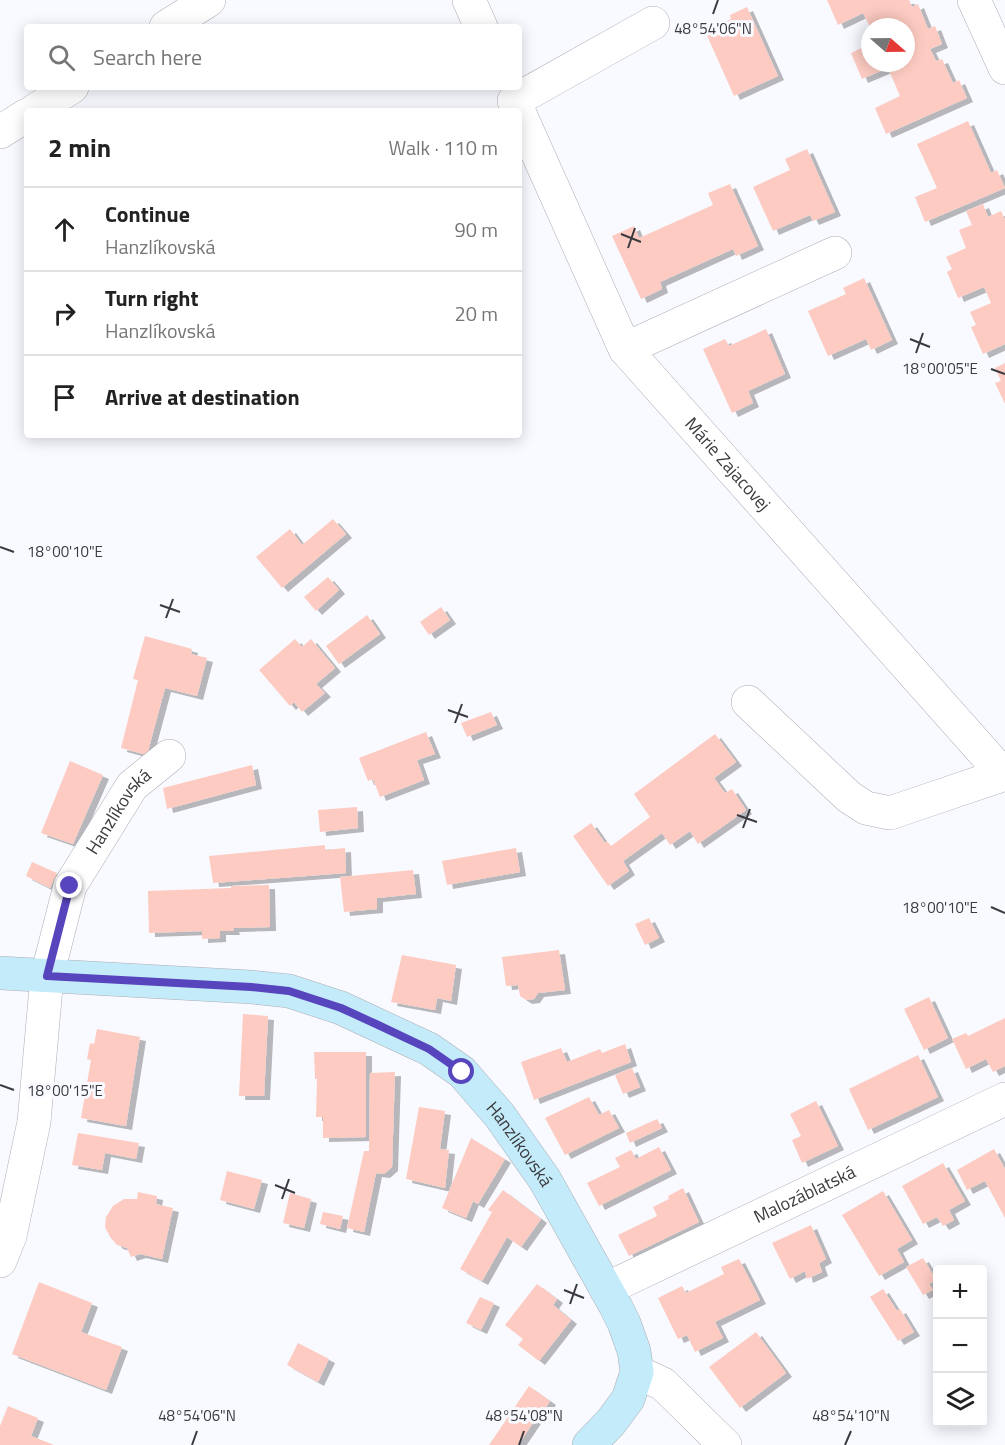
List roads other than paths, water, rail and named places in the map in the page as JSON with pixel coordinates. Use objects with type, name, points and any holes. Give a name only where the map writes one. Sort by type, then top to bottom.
[{"type":"street","points":[[171,24],[209,0]]},
{"type":"street","points":[[469,0],[480,24]]},
{"type":"street","points":[[974,0],[1005,68]]},
{"type":"street","points":[[515,103],[654,22]]},
{"type":"street","points":[[39,108],[67,90]]},
{"type":"street","points":[[0,132],[24,117]]},
{"type":"street","name":"Márie Zajacovej","points":[[522,119],[625,349],[1004,774]]},
{"type":"street","points":[[625,349],[835,253]]},
{"type":"street","points":[[748,702],[849,797],[866,808],[890,813],[1004,774]]},
{"type":"street","name":"Hanzlíkovská","points":[[0,1261],[10,1236],[34,1122],[47,976],[70,886],[132,786],[169,756]]},
{"type":"street","name":"Hanzlíkovská","points":[[0,974],[289,991],[341,1008],[429,1049],[462,1072],[500,1116],[544,1180],[624,1323],[634,1352],[637,1372]]},
{"type":"street","name":"Malozáblatská","points":[[606,1289],[1005,1099]]},
{"type":"street","points":[[589,1445],[611,1422],[628,1399],[637,1372],[663,1384],[725,1445]]}]
